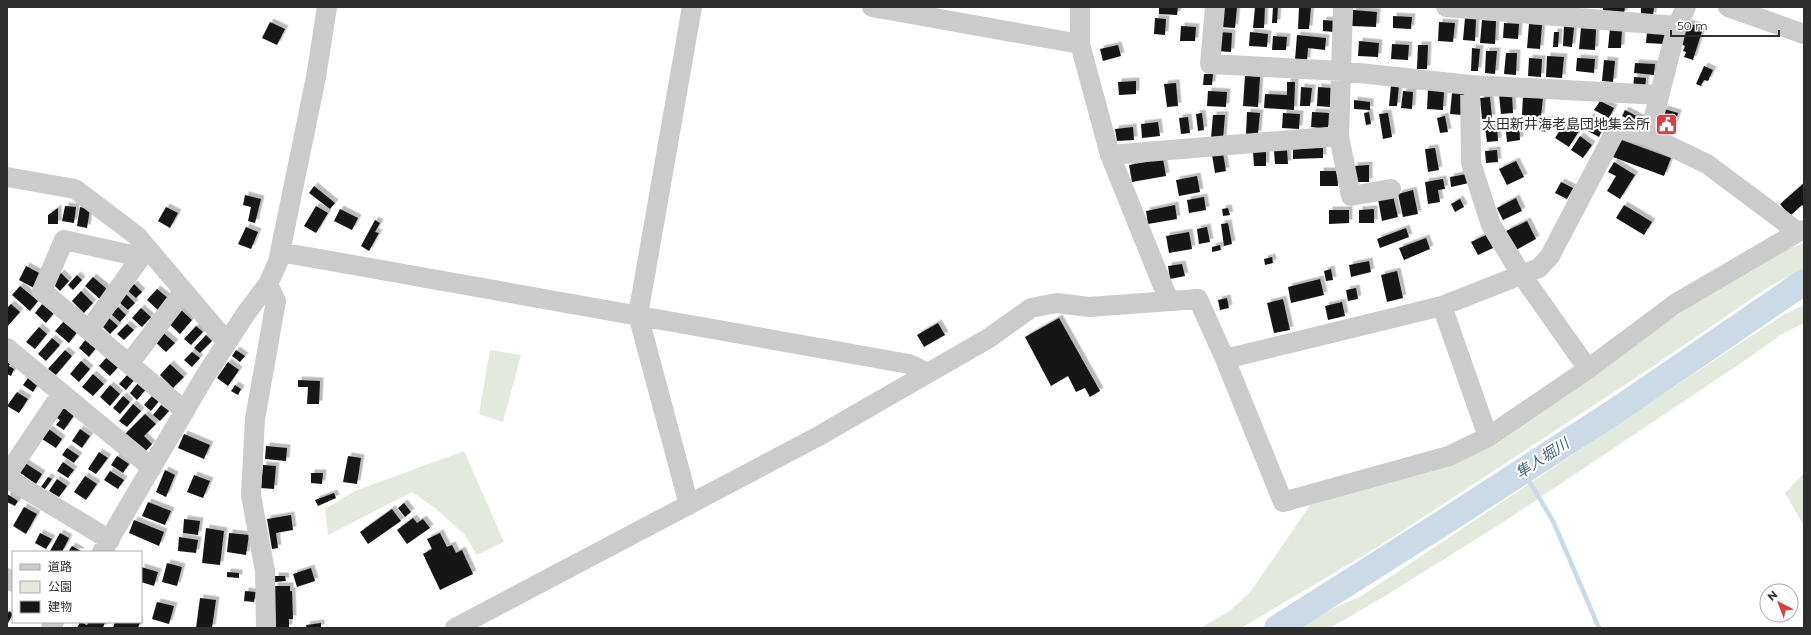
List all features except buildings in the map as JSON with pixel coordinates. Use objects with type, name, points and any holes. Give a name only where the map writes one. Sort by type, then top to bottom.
[{"type":"street","points":[[62,393],[7,476],[106,546],[227,342],[268,284],[278,262],[316,77],[327,7]]},
{"type":"street","points":[[689,505],[638,316],[692,7]]},
{"type":"street","points":[[872,7],[1080,44]]},
{"type":"street","points":[[1080,7],[1080,44],[1110,155],[1169,301]]},
{"type":"street","points":[[1215,7],[1210,64],[1341,72],[1470,85],[1659,95]]},
{"type":"street","points":[[1343,7],[1339,136],[1351,196],[1391,189]]},
{"type":"street","points":[[1446,7],[1677,26]]},
{"type":"street","points":[[1649,136],[1677,26],[1686,7]]},
{"type":"street","points":[[1728,7],[1804,34]]},
{"type":"street","points":[[1470,85],[1471,164],[1491,225],[1521,274],[1588,369]]},
{"type":"street","points":[[455,628],[818,437],[989,338],[1031,308],[1057,303],[1089,307],[1198,299],[1225,359],[1283,502],[1449,456],[1488,437],[1588,369],[1675,304],[1801,231],[1707,164],[1649,136],[1617,128],[1550,256],[1539,268],[1442,306],[1225,359]]},
{"type":"street","points":[[1110,155],[1339,136]]},
{"type":"street","points":[[7,177],[75,189],[137,236],[145,253],[184,291],[227,342]]},
{"type":"street","points":[[145,253],[64,240],[42,291],[185,411]]},
{"type":"street","points":[[280,252],[909,364],[928,374]]},
{"type":"street","points":[[89,330],[145,253]]},
{"type":"street","points":[[266,628],[265,571],[251,495],[255,419],[276,301],[268,284]]},
{"type":"street","points":[[128,364],[184,291]]},
{"type":"street","points":[[1442,306],[1488,437]]},
{"type":"street","points":[[7,348],[152,468]]},
{"type":"green space","points":[[1804,243],[1804,269],[1770,286],[1649,369],[1376,548],[1241,628],[1200,628],[1230,611],[1251,591],[1311,504],[1411,474],[1578,383],[1730,279],[1785,250]]},
{"type":"green space","points":[[1804,305],[1804,323],[1782,334],[1502,523],[1385,596],[1330,628],[1296,628],[1340,605],[1360,597],[1731,349],[1785,314]]},
{"type":"green space","points":[[490,350],[521,355],[503,422],[479,414]]},
{"type":"green space","points":[[464,451],[504,542],[477,555],[464,534],[435,508],[412,492],[328,535],[325,509],[355,491]]},
{"type":"green space","points":[[1804,473],[1804,526],[1785,493]]},
{"type":"waterway","name":"隼人堀川","points":[[1277,628],[1614,412],[1804,282]]},
{"type":"waterway","points":[[1523,471],[1553,521],[1599,628]]},
{"type":"place","name":"太田新井海老島団地集会所","points":[[1666,124]]}]
